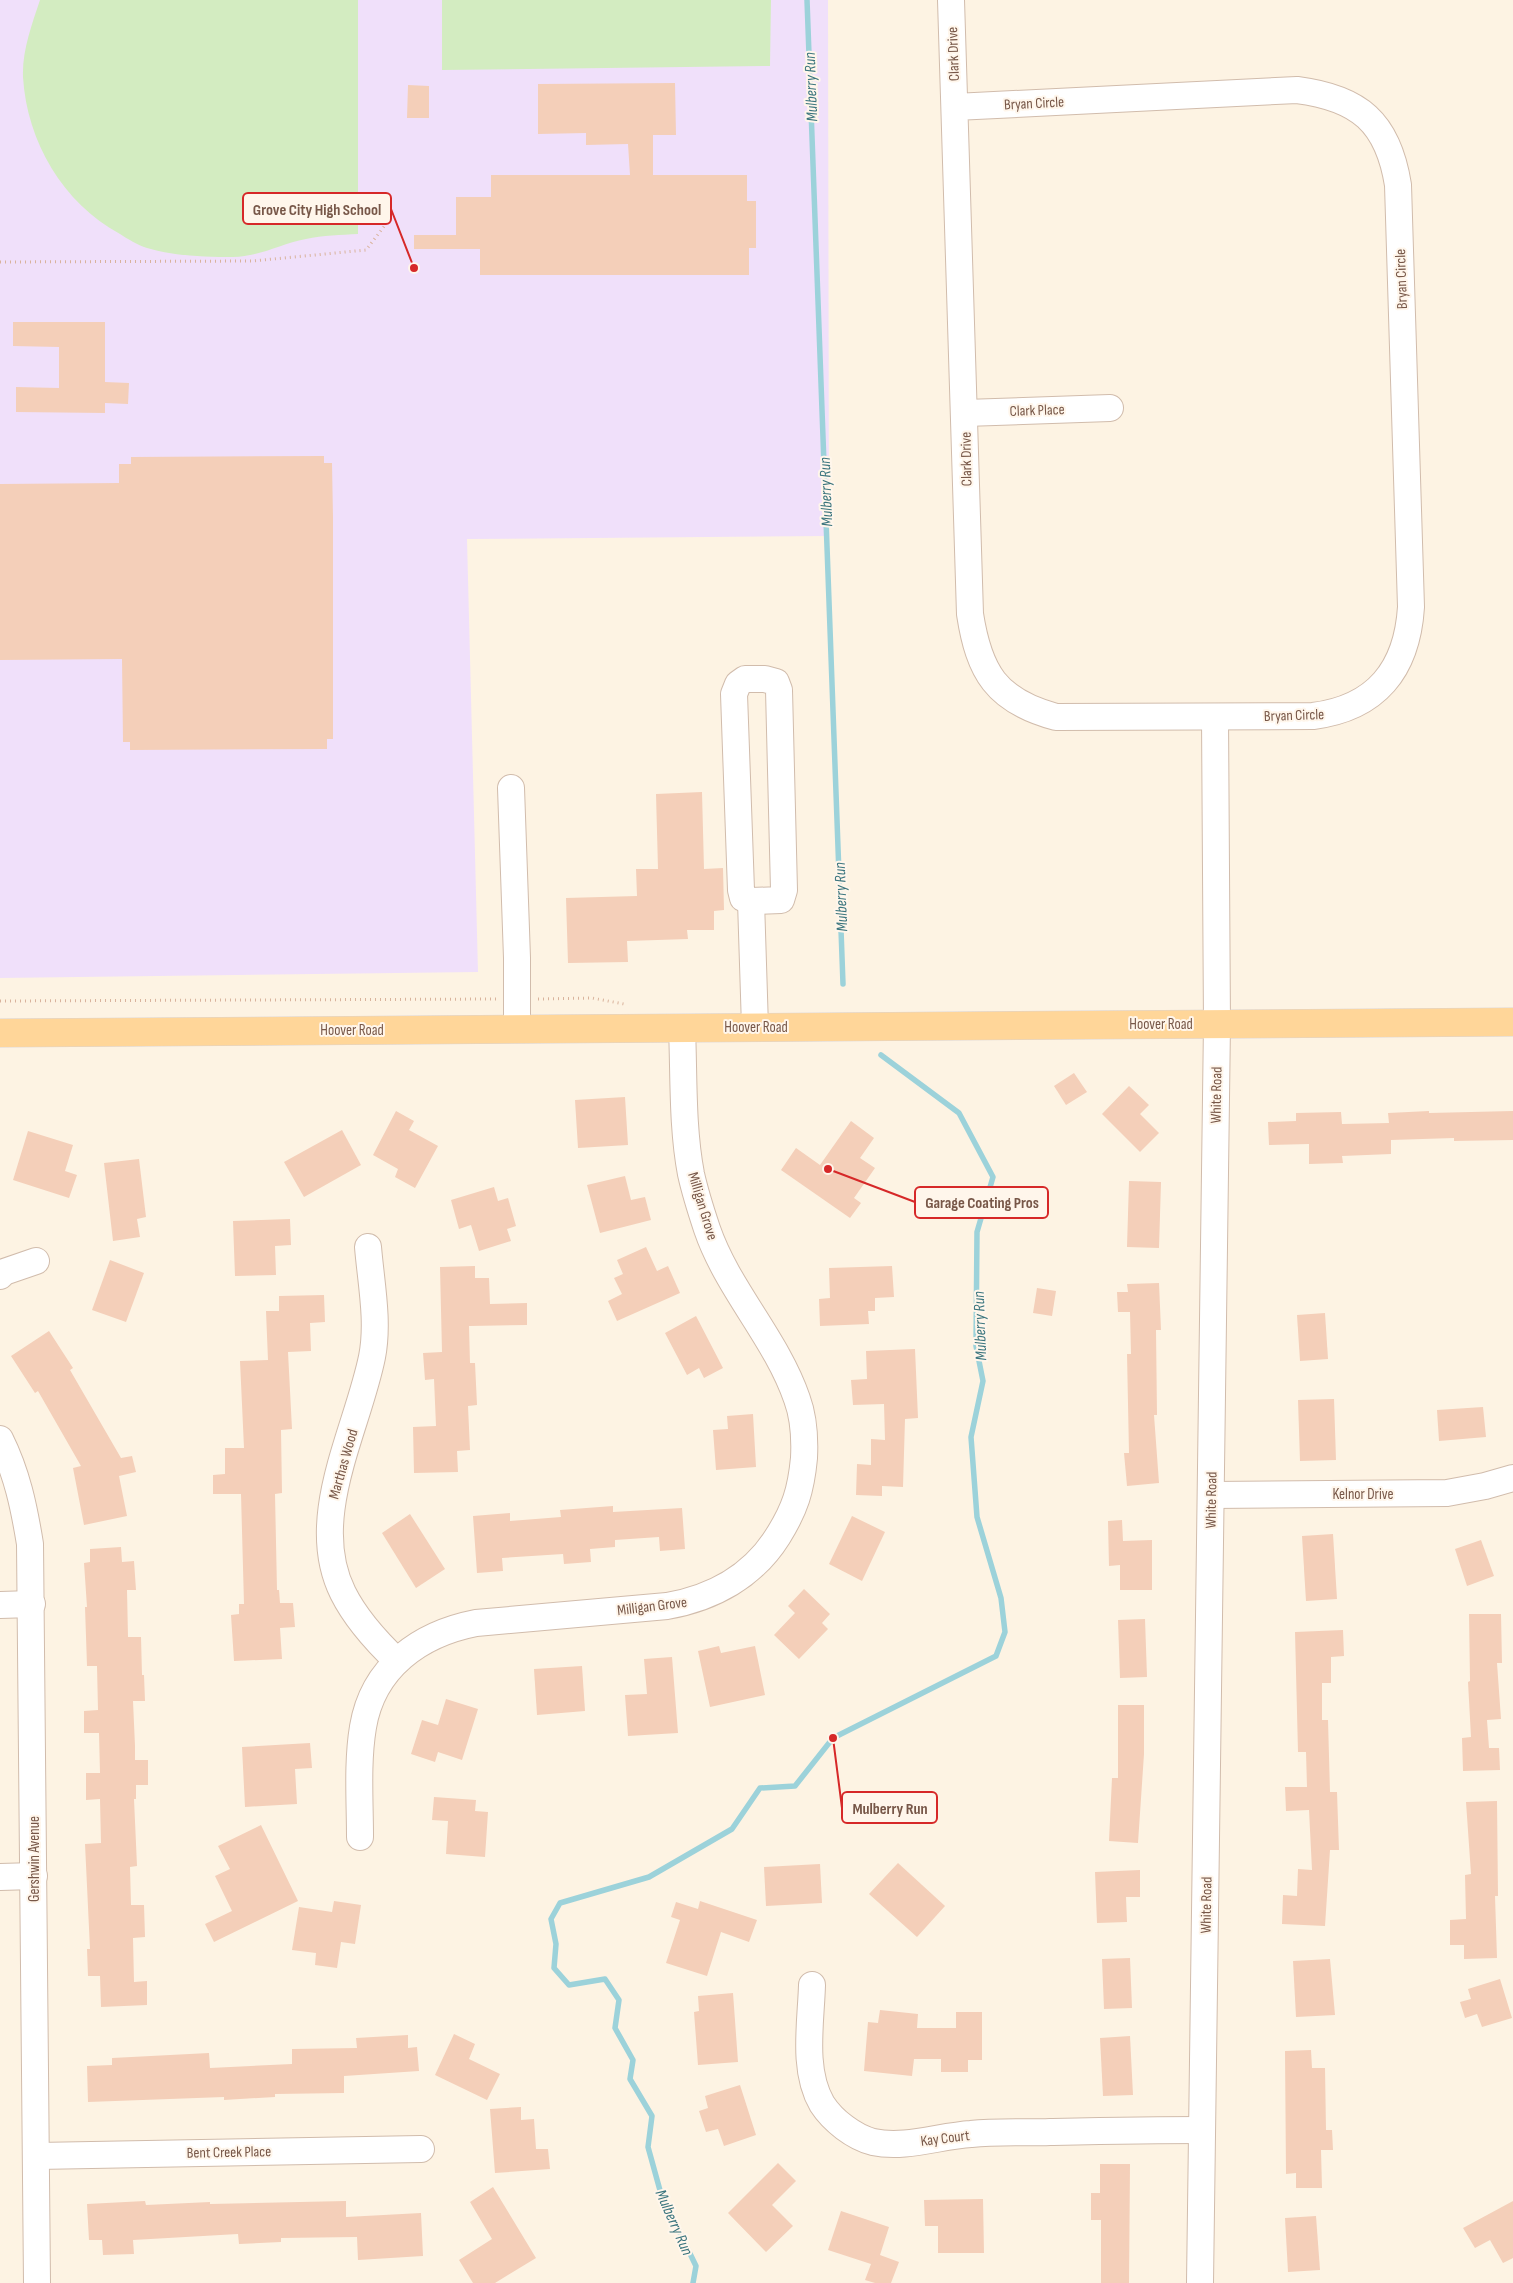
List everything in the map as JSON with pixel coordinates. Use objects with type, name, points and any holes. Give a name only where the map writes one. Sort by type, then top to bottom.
[{"type":"main road","name":"Hoover Road","points":[[0,1033],[1513,1022]]},
{"type":"street","name":"Clark Drive","points":[[951,0],[970,614],[980,660],[994,681],[1024,706],[1056,717],[1215,717]]},
{"type":"street","name":"Bryan Circle","points":[[955,107],[1297,90],[1322,93],[1346,102],[1367,116],[1379,129],[1389,147],[1398,185],[1411,598],[1410,630],[1404,650],[1380,687],[1367,699],[1349,708],[1332,714],[1313,716],[1215,717]]},
{"type":"street","name":"Clark Place","points":[[965,413],[1110,408]]},
{"type":"street","points":[[744,679],[776,682],[779,690],[784,890],[780,900],[751,901],[743,898],[741,890],[734,694],[738,684],[744,679]]},
{"type":"street","name":"White Road","points":[[1200,2283],[1217,1024],[1215,717]]},
{"type":"street","points":[[511,788],[517,1029]]},
{"type":"street","points":[[751,901],[755,1027]]},
{"type":"street","name":"Milligan Grove","points":[[360,1837],[363,1726],[370,1703],[382,1680],[397,1661],[414,1646],[455,1627],[476,1623],[667,1606],[690,1602],[713,1593],[739,1578],[760,1560],[789,1518],[799,1496],[805,1442],[803,1420],[797,1398],[783,1368],[728,1275],[708,1231],[691,1175],[685,1120],[682,1028]]},
{"type":"street","name":"Marthas Wood","points":[[368,1247],[374,1316],[373,1355],[362,1400],[335,1489],[330,1513],[329,1538],[333,1567],[343,1593],[371,1635],[397,1661]]},
{"type":"street","points":[[0,1276],[4,1272],[36,1261]]},
{"type":"street","name":"Gershwin Avenue","points":[[0,1439],[8,1455],[22,1496],[30,1544],[37,2283]]},
{"type":"street","name":"Kelnor Drive","points":[[1211,1495],[1447,1493],[1513,1479]]},
{"type":"street","points":[[0,1605],[32,1604]]},
{"type":"street","points":[[0,1876],[34,1876]]},
{"type":"street","name":"Kay Court","points":[[812,1985],[811,2071],[822,2104],[833,2118],[852,2132],[873,2142],[897,2144],[971,2134],[1202,2130]]},
{"type":"street","name":"Bent Creek Place","points":[[36,2156],[420,2149]]},
{"type":"path","points":[[0,262],[253,261],[366,250],[386,224]]},
{"type":"path","points":[[0,1001],[592,998],[629,1005]]},
{"type":"shaded area","points":[[0,0],[828,0],[829,536],[467,539],[478,972],[0,978]]},
{"type":"green space","points":[[40,0],[358,0],[358,234],[312,238],[243,256],[200,256],[167,253],[143,247],[100,221],[81,206],[65,188],[40,147],[32,125],[26,101],[23,67],[28,38]]},
{"type":"green space","points":[[442,0],[771,0],[770,66],[442,70]]},
{"type":"building","points":[[675,83],[676,135],[653,135],[653,175],[747,175],[747,201],[756,201],[756,248],[749,248],[749,275],[480,275],[480,249],[414,249],[414,235],[456,235],[456,197],[491,197],[491,175],[630,175],[628,144],[586,145],[586,133],[538,134],[538,84]]},
{"type":"building","points":[[408,85],[429,86],[429,118],[407,118]]},
{"type":"building","points":[[13,322],[105,322],[105,382],[129,383],[128,404],[105,403],[105,413],[16,412],[16,387],[59,388],[59,347],[13,346]]},
{"type":"building","points":[[324,456],[324,463],[332,463],[333,517],[333,739],[327,739],[327,749],[130,750],[130,742],[123,742],[122,659],[0,660],[0,484],[119,483],[119,464],[131,464],[131,457]]},
{"type":"building","points":[[702,792],[704,869],[723,868],[724,910],[714,911],[714,930],[687,930],[688,939],[627,941],[628,962],[568,963],[566,898],[637,896],[636,869],[658,869],[656,794]]},
{"type":"building","points":[[1074,1073],[1087,1092],[1066,1105],[1054,1086]]},
{"type":"building","points":[[1129,1086],[1149,1105],[1140,1114],[1159,1133],[1140,1152],[1102,1114]]},
{"type":"building","points":[[625,1097],[628,1145],[578,1148],[575,1100]]},
{"type":"building","points":[[396,1111],[414,1121],[409,1130],[438,1146],[415,1188],[395,1177],[398,1169],[373,1155]]},
{"type":"building","points":[[1429,1111],[1429,1113],[1513,1111],[1513,1140],[1454,1141],[1454,1138],[1391,1140],[1391,1154],[1342,1156],[1343,1163],[1309,1164],[1309,1144],[1269,1145],[1268,1122],[1296,1121],[1296,1113],[1341,1112],[1342,1124],[1389,1123],[1388,1113]]},
{"type":"building","points":[[851,1121],[874,1138],[860,1158],[875,1168],[854,1198],[861,1203],[850,1218],[781,1170],[796,1148],[820,1165]]},
{"type":"building","points":[[342,1130],[361,1165],[304,1197],[284,1162]]},
{"type":"building","points":[[28,1131],[73,1145],[65,1171],[77,1175],[69,1198],[13,1180]]},
{"type":"building","points":[[139,1159],[146,1217],[137,1219],[140,1237],[113,1241],[104,1163]]},
{"type":"building","points":[[625,1176],[631,1200],[645,1197],[651,1220],[600,1233],[587,1185]]},
{"type":"building","points":[[1129,1181],[1161,1182],[1159,1248],[1127,1247]]},
{"type":"building","points":[[494,1187],[498,1201],[508,1198],[516,1226],[507,1229],[511,1241],[479,1251],[471,1225],[459,1229],[451,1200]]},
{"type":"building","points":[[290,1219],[291,1245],[275,1246],[276,1275],[235,1276],[233,1221]]},
{"type":"building","points":[[646,1247],[657,1271],[668,1266],[680,1293],[617,1321],[608,1301],[622,1294],[614,1278],[623,1274],[617,1260]]},
{"type":"building","points":[[110,1260],[144,1273],[126,1322],[92,1310]]},
{"type":"building","points":[[475,1266],[475,1278],[489,1278],[490,1304],[527,1303],[527,1325],[469,1326],[470,1363],[475,1363],[477,1405],[468,1406],[470,1450],[457,1451],[458,1472],[414,1473],[413,1427],[436,1426],[434,1379],[425,1380],[423,1353],[442,1352],[440,1267]]},
{"type":"building","points":[[892,1266],[894,1297],[875,1298],[875,1311],[868,1311],[869,1324],[820,1326],[819,1299],[830,1298],[829,1268]]},
{"type":"building","points":[[1159,1283],[1161,1330],[1156,1330],[1157,1415],[1154,1415],[1159,1483],[1127,1486],[1124,1453],[1129,1453],[1127,1354],[1131,1354],[1130,1312],[1118,1312],[1117,1292],[1128,1292],[1127,1284]]},
{"type":"building","points":[[1037,1288],[1056,1291],[1052,1316],[1033,1313]]},
{"type":"building","points":[[324,1295],[325,1322],[310,1323],[311,1351],[288,1352],[292,1429],[281,1430],[282,1493],[275,1494],[277,1590],[279,1590],[280,1603],[293,1603],[295,1627],[280,1628],[282,1659],[234,1661],[231,1615],[239,1614],[239,1604],[244,1604],[241,1494],[213,1494],[213,1475],[225,1474],[225,1448],[244,1448],[240,1361],[268,1360],[266,1311],[279,1311],[279,1296]]},
{"type":"building","points":[[1325,1313],[1328,1359],[1300,1361],[1297,1315]]},
{"type":"building","points":[[696,1316],[723,1368],[704,1378],[699,1368],[687,1375],[665,1333]]},
{"type":"building","points":[[49,1331],[73,1368],[70,1370],[121,1458],[132,1456],[136,1472],[119,1476],[127,1516],[84,1525],[73,1468],[81,1466],[38,1391],[35,1393],[11,1356]]},
{"type":"building","points":[[915,1349],[918,1418],[905,1419],[903,1487],[882,1486],[882,1496],[856,1495],[857,1464],[871,1465],[871,1439],[885,1440],[884,1404],[853,1405],[851,1380],[867,1379],[866,1351]]},
{"type":"building","points":[[1334,1399],[1336,1460],[1300,1461],[1298,1400]]},
{"type":"building","points":[[1483,1407],[1486,1437],[1439,1441],[1437,1410]]},
{"type":"building","points":[[753,1414],[756,1467],[716,1470],[713,1430],[728,1429],[727,1416]]},
{"type":"building","points":[[613,1506],[613,1512],[682,1508],[685,1549],[660,1551],[659,1537],[615,1540],[615,1547],[590,1549],[591,1562],[564,1564],[563,1554],[502,1558],[503,1571],[477,1573],[473,1516],[510,1513],[510,1521],[561,1517],[560,1510]]},
{"type":"building","points":[[410,1514],[445,1569],[416,1588],[382,1533]]},
{"type":"building","points":[[852,1516],[885,1532],[862,1581],[829,1564]]},
{"type":"building","points":[[1122,1520],[1123,1541],[1152,1540],[1152,1590],[1120,1590],[1120,1565],[1109,1566],[1108,1521]]},
{"type":"building","points":[[1333,1534],[1337,1599],[1306,1601],[1302,1536]]},
{"type":"building","points":[[1481,1540],[1494,1576],[1467,1586],[1455,1549]]},
{"type":"building","points":[[121,1547],[122,1562],[134,1561],[136,1590],[127,1590],[128,1637],[141,1637],[142,1675],[144,1675],[145,1701],[133,1701],[135,1760],[148,1760],[148,1785],[136,1785],[136,1799],[134,1799],[137,1866],[130,1867],[131,1905],[144,1905],[145,1937],[133,1938],[134,1982],[147,1981],[147,2005],[101,2007],[100,1976],[88,1976],[87,1949],[90,1949],[85,1844],[101,1843],[100,1799],[86,1800],[86,1773],[100,1773],[99,1733],[84,1733],[84,1711],[98,1710],[97,1666],[87,1666],[85,1607],[87,1607],[84,1563],[90,1562],[90,1549]]},
{"type":"building","points":[[804,1589],[830,1614],[822,1623],[828,1629],[799,1659],[774,1635],[795,1613],[788,1606]]},
{"type":"building","points":[[1469,1614],[1501,1614],[1502,1663],[1497,1663],[1501,1719],[1487,1720],[1489,1748],[1499,1748],[1500,1770],[1463,1771],[1462,1738],[1471,1737],[1468,1682],[1470,1681]]},
{"type":"building","points":[[1145,1619],[1147,1677],[1120,1678],[1118,1620]]},
{"type":"building","points":[[1343,1630],[1344,1656],[1331,1657],[1331,1683],[1322,1683],[1322,1720],[1328,1720],[1330,1792],[1337,1792],[1339,1850],[1330,1850],[1325,1926],[1282,1924],[1283,1895],[1297,1896],[1298,1869],[1312,1870],[1309,1810],[1286,1811],[1285,1787],[1307,1787],[1306,1752],[1298,1752],[1295,1632]]},
{"type":"building","points":[[719,1646],[721,1653],[755,1646],[765,1695],[710,1707],[698,1651]]},
{"type":"building","points":[[672,1657],[678,1733],[628,1736],[625,1695],[647,1694],[644,1659]]},
{"type":"building","points":[[582,1666],[585,1711],[537,1715],[534,1669]]},
{"type":"building","points":[[446,1699],[478,1709],[462,1760],[438,1752],[435,1762],[411,1754],[422,1720],[438,1725]]},
{"type":"building","points":[[1118,1705],[1144,1705],[1144,1754],[1138,1843],[1109,1841],[1112,1778],[1118,1778]]},
{"type":"building","points":[[310,1743],[312,1768],[295,1769],[297,1804],[245,1807],[242,1747]]},
{"type":"building","points":[[434,1797],[476,1800],[475,1811],[488,1812],[485,1857],[446,1854],[448,1821],[432,1820]]},
{"type":"building","points":[[1497,1801],[1498,1896],[1495,1896],[1497,1958],[1464,1959],[1464,1945],[1450,1945],[1450,1920],[1466,1919],[1465,1875],[1471,1874],[1466,1802]]},
{"type":"building","points":[[261,1825],[298,1901],[214,1942],[205,1924],[232,1911],[215,1876],[230,1869],[218,1846]]},
{"type":"building","points":[[898,1863],[945,1906],[917,1937],[869,1894]]},
{"type":"building","points":[[820,1864],[822,1903],[766,1906],[764,1867]]},
{"type":"building","points":[[1140,1870],[1140,1897],[1126,1897],[1127,1922],[1097,1923],[1095,1872]]},
{"type":"building","points":[[334,1901],[361,1905],[355,1944],[341,1942],[337,1968],[315,1965],[316,1953],[292,1950],[299,1907],[332,1912]]},
{"type":"building","points":[[700,1901],[757,1920],[749,1942],[721,1932],[707,1976],[666,1963],[680,1920],[671,1917],[676,1902],[698,1909]]},
{"type":"building","points":[[1130,1958],[1132,2008],[1104,2009],[1102,1959]]},
{"type":"building","points":[[1330,1959],[1335,2015],[1296,2017],[1293,1961]]},
{"type":"building","points":[[1500,1979],[1512,2018],[1482,2027],[1477,2014],[1465,2018],[1460,2002],[1471,1999],[1468,1989]]},
{"type":"building","points":[[733,1993],[738,2062],[698,2065],[694,2012],[699,2011],[698,1996]]},
{"type":"building","points":[[880,2010],[918,2014],[917,2028],[956,2028],[956,2012],[982,2012],[982,2060],[968,2060],[968,2072],[941,2072],[941,2059],[914,2059],[912,2076],[864,2071],[868,2022],[878,2023]]},
{"type":"building","points":[[454,2034],[475,2044],[469,2059],[500,2074],[487,2100],[435,2075]]},
{"type":"building","points":[[408,2035],[408,2048],[417,2047],[419,2071],[344,2076],[344,2093],[275,2094],[275,2097],[224,2100],[224,2097],[88,2102],[87,2066],[112,2065],[112,2058],[209,2053],[210,2068],[292,2064],[292,2049],[357,2048],[356,2038]]},
{"type":"building","points":[[1130,2036],[1133,2095],[1103,2096],[1100,2038]]},
{"type":"building","points":[[1311,2050],[1312,2068],[1325,2068],[1326,2130],[1332,2130],[1333,2150],[1321,2150],[1322,2188],[1296,2188],[1296,2173],[1286,2174],[1285,2051]]},
{"type":"building","points":[[740,2085],[756,2135],[724,2146],[718,2129],[706,2132],[699,2111],[708,2108],[705,2096]]},
{"type":"building","points":[[521,2107],[521,2120],[534,2119],[536,2149],[548,2149],[550,2169],[495,2173],[490,2109]]},
{"type":"building","points":[[778,2163],[796,2181],[772,2205],[793,2226],[766,2252],[728,2213]]},
{"type":"building","points":[[1100,2164],[1130,2164],[1129,2283],[1101,2283],[1101,2220],[1091,2220],[1091,2193],[1100,2193]]},
{"type":"building","points":[[493,2187],[536,2258],[495,2283],[473,2283],[459,2260],[492,2239],[470,2202]]},
{"type":"building","points":[[983,2199],[984,2253],[938,2253],[938,2226],[925,2226],[924,2200]]},
{"type":"building","points":[[145,2201],[146,2205],[210,2202],[210,2204],[346,2201],[346,2217],[421,2213],[423,2256],[358,2260],[357,2237],[281,2238],[281,2242],[239,2244],[238,2234],[133,2240],[134,2254],[103,2255],[102,2240],[89,2240],[87,2204]]},
{"type":"building","points":[[1513,2201],[1513,2258],[1503,2263],[1490,2240],[1475,2248],[1463,2228]]},
{"type":"building","points":[[841,2211],[889,2227],[880,2255],[899,2262],[891,2283],[875,2283],[865,2280],[871,2264],[828,2250]]},
{"type":"building","points":[[1316,2216],[1320,2270],[1288,2272],[1285,2218]]},
{"type":"waterway","name":"Mulberry Run","points":[[807,0],[843,984]]},
{"type":"waterway","name":"Mulberry Run","points":[[693,2283],[696,2266],[661,2194],[648,2147],[652,2116],[630,2079],[633,2060],[615,2028],[619,2000],[605,1979],[569,1985],[554,1968],[556,1944],[551,1919],[560,1903],[649,1877],[732,1829],[760,1788],[795,1786],[833,1738],[996,1656],[1005,1632],[1001,1598],[977,1517],[971,1437],[983,1381],[976,1346],[977,1232],[993,1177],[959,1113],[881,1055]]},
{"type":"place","name":"Grove City High School","points":[[414,268]]},
{"type":"place","name":"Garage Coating Pros","points":[[828,1169]]},
{"type":"place","name":"Mulberry Run","points":[[833,1738]]}]
